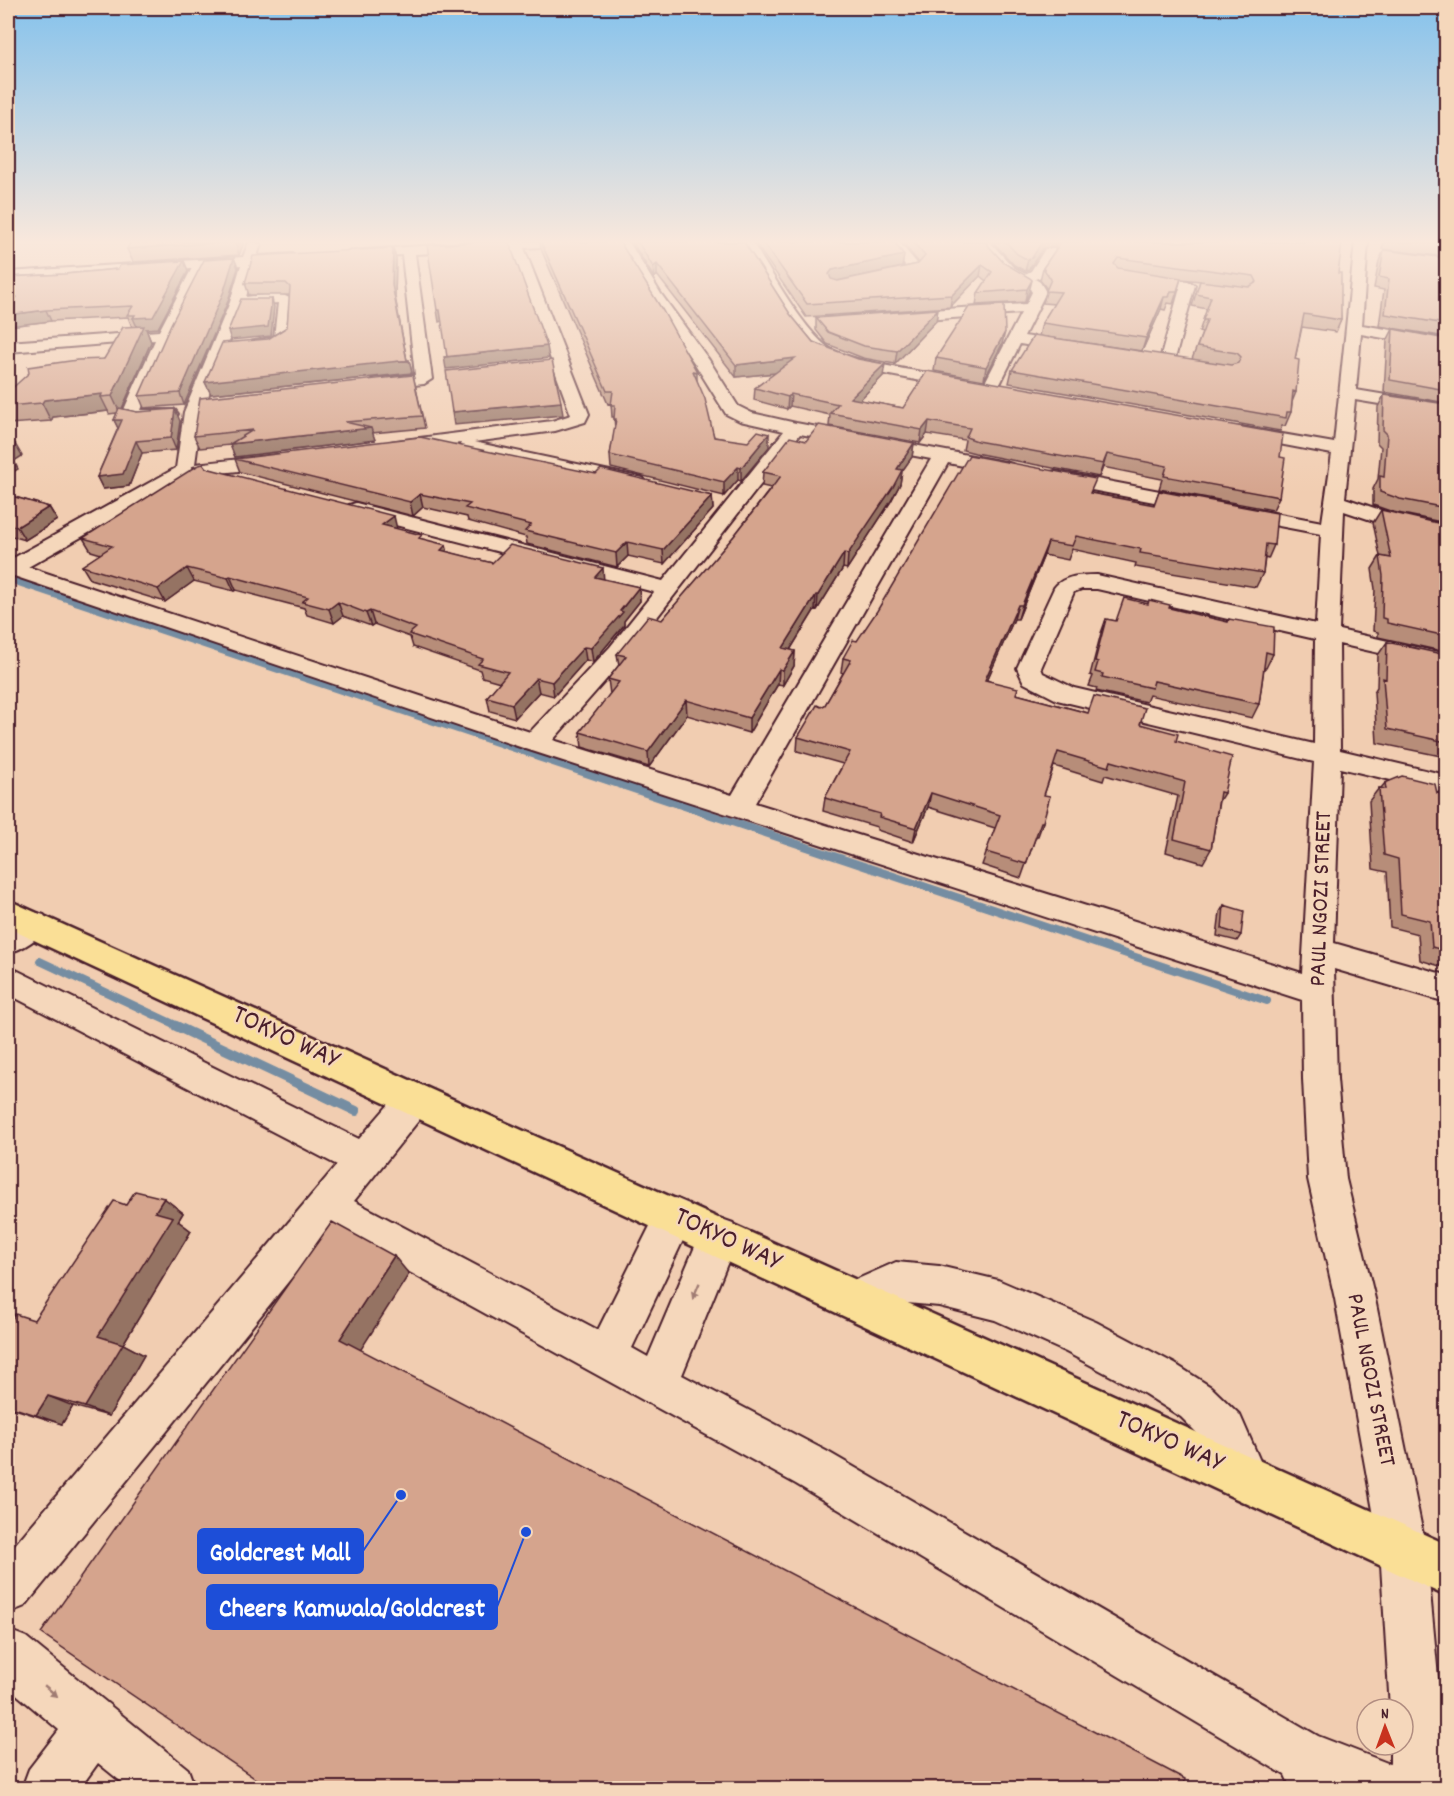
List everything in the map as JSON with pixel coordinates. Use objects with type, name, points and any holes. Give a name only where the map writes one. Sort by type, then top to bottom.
[{"type":"main road","name":"TOKYO WAY","points":[[16,926],[415,1099],[1446,1570]]},
{"type":"street","points":[[169,326],[131,414],[137,416],[194,408],[218,402]]},
{"type":"street","points":[[193,471],[194,408],[227,326]]},
{"type":"street","points":[[218,349],[272,344],[281,339],[282,326]]},
{"type":"street","points":[[355,386],[429,378],[420,326]]},
{"type":"street","points":[[543,326],[556,365],[580,414],[564,444]]},
{"type":"street","points":[[676,326],[703,363],[732,410],[746,417],[1031,473],[1333,516],[1387,519],[1446,531]]},
{"type":"street","points":[[801,326],[820,349],[858,364],[996,389],[1022,326]]},
{"type":"street","points":[[1167,363],[1180,326]]},
{"type":"street","points":[[1353,328],[1446,344]]},
{"type":"street","name":"PAUL NGOZI STREET","points":[[1353,328],[1342,450],[1333,516],[1327,634],[1327,756],[1318,951],[1320,1079],[1327,1179],[1355,1299],[1403,1550],[1416,1720],[1417,1788]]},
{"type":"street","points":[[8,347],[165,334]]},
{"type":"street","points":[[1015,339],[1085,350]]},
{"type":"street","points":[[1347,394],[1446,410]]},
{"type":"street","points":[[535,743],[618,652],[796,428]]},
{"type":"street","points":[[1225,430],[1342,450]]},
{"type":"street","points":[[439,440],[490,450],[564,444]]},
{"type":"street","points":[[380,448],[439,440],[564,444],[656,487]]},
{"type":"street","points":[[490,450],[564,444]]},
{"type":"street","points":[[738,808],[942,456]]},
{"type":"street","points":[[9,567],[193,471],[296,458]]},
{"type":"street","points":[[193,471],[258,485]]},
{"type":"street","points":[[713,501],[735,506]]},
{"type":"street","points":[[338,505],[667,589]]},
{"type":"street","points":[[9,567],[535,743],[1319,992]]},
{"type":"street","points":[[1446,661],[1123,586],[1079,582],[1065,588],[1029,668],[1033,678],[1066,694],[1446,784]]},
{"type":"street","points":[[1318,951],[1446,988]]},
{"type":"street","points":[[8,979],[364,1160]]},
{"type":"street","points":[[8,1589],[415,1099]]},
{"type":"street","points":[[326,1206],[812,1468],[1310,1773],[1384,1788]]},
{"type":"street","points":[[606,1358],[675,1217]]},
{"type":"street","points":[[657,1385],[718,1238]]},
{"type":"street","points":[[856,1300],[896,1282],[939,1286],[998,1300],[1081,1337],[1160,1379],[1196,1402],[1225,1430],[1245,1477]]},
{"type":"street","points":[[8,1655],[169,1788]]},
{"type":"street","points":[[48,1788],[94,1726]]},
{"type":"building","points":[[144,326],[112,396],[101,397],[102,394],[8,406],[8,392],[29,373],[28,367],[77,360],[104,359],[123,327]]},
{"type":"building","points":[[170,326],[209,326],[180,393],[139,396]]},
{"type":"building","points":[[230,326],[268,326],[268,327],[228,331]]},
{"type":"building","points":[[400,326],[407,360],[205,382],[222,343],[268,339],[287,327]]},
{"type":"building","points":[[442,326],[540,326],[547,346],[447,357]]},
{"type":"building","points":[[578,326],[671,326],[697,372],[693,371],[705,399],[714,437],[748,442],[758,431],[769,434],[741,468],[738,467],[724,482],[610,455],[616,419],[614,419],[615,405],[611,405],[613,391],[607,391]]},
{"type":"building","points":[[705,326],[800,326],[813,342],[858,359],[885,364],[850,398],[903,408],[927,371],[1283,434],[1280,457],[1285,458],[1279,497],[1164,476],[1167,466],[1107,454],[1103,464],[977,441],[966,437],[970,428],[929,421],[922,430],[830,413],[838,404],[791,394],[788,397],[755,388],[795,358],[736,365]]},
{"type":"building","points":[[823,326],[922,326],[897,351],[864,346],[828,332]]},
{"type":"building","points":[[957,326],[1005,326],[1005,332],[986,367],[936,358]]},
{"type":"building","points":[[1062,326],[1151,326],[1146,338]]},
{"type":"building","points":[[1205,326],[1302,326],[1295,359],[1299,360],[1296,392],[1293,391],[1291,412],[1287,412],[1286,418],[1012,370],[1034,335],[1231,365],[1238,363],[1241,357],[1237,353],[1197,347]]},
{"type":"building","points":[[1393,329],[1446,339],[1446,390],[1390,380]]},
{"type":"building","points":[[552,360],[561,402],[452,412],[446,371]]},
{"type":"building","points":[[413,375],[422,416],[345,422],[371,428],[230,444],[253,430],[194,436],[200,398]]},
{"type":"building","points":[[1384,395],[1446,404],[1446,508],[1400,499],[1380,492],[1380,476],[1384,477],[1387,434],[1383,430]]},
{"type":"building","points":[[119,408],[137,412],[175,409],[171,438],[136,441],[123,474],[97,477],[122,420],[114,420]]},
{"type":"building","points":[[819,425],[914,443],[897,469],[902,470],[893,487],[848,554],[844,553],[783,648],[795,651],[783,670],[779,669],[749,718],[686,700],[648,752],[580,732],[619,682],[608,679],[626,656],[617,654],[648,616],[662,620],[734,536],[781,476],[763,472],[790,437],[806,441]]},
{"type":"building","points":[[420,437],[596,474],[601,469],[712,496],[663,550],[627,542],[616,553],[525,531],[531,525],[465,508],[470,504],[420,494],[410,502],[235,459]]},
{"type":"building","points":[[969,455],[1096,479],[1090,493],[1154,505],[1159,491],[1277,513],[1274,545],[1266,544],[1263,573],[1140,553],[1141,549],[1076,536],[1072,546],[1048,542],[1022,605],[1018,605],[985,680],[1018,688],[1016,694],[1088,713],[1094,696],[1145,708],[1140,724],[1178,734],[1176,741],[1232,757],[1224,793],[1220,792],[1211,849],[1174,839],[1185,782],[1111,761],[1109,767],[1058,752],[1044,795],[1050,796],[1043,822],[1041,822],[1026,864],[986,852],[1000,815],[931,793],[916,828],[879,817],[880,814],[825,798],[850,752],[798,737],[817,705],[821,707],[825,705],[851,660],[843,658],[853,640],[857,641],[877,611]]},
{"type":"building","points":[[203,464],[206,468],[394,516],[382,525],[422,535],[419,538],[446,545],[441,550],[492,563],[510,545],[603,568],[595,577],[639,587],[620,611],[623,612],[591,648],[584,647],[552,682],[536,678],[512,704],[487,697],[508,672],[478,664],[483,659],[409,634],[416,628],[370,611],[366,613],[338,602],[329,609],[302,602],[308,597],[230,576],[228,578],[187,568],[158,589],[82,566],[112,546],[83,538],[197,466],[192,467]]},
{"type":"building","points":[[8,495],[49,507],[17,527],[8,524]]},
{"type":"building","points":[[1381,510],[1446,525],[1446,636],[1387,623],[1387,619],[1382,618],[1383,576],[1380,556],[1391,558]]},
{"type":"building","points":[[1124,598],[1148,604],[1149,600],[1170,605],[1169,608],[1228,622],[1229,619],[1274,627],[1273,654],[1266,652],[1259,704],[1154,681],[1152,688],[1102,677],[1103,674],[1095,672],[1098,662],[1095,661],[1106,619],[1116,621]]},
{"type":"building","points":[[1387,642],[1446,655],[1446,742],[1387,729],[1383,678],[1386,679]]},
{"type":"building","points":[[1402,776],[1435,784],[1437,793],[1446,795],[1446,951],[1432,947],[1430,921],[1401,914],[1398,859],[1384,855],[1379,788],[1386,789],[1385,783]]},
{"type":"building","points":[[1224,905],[1244,911],[1241,935],[1222,929]]},
{"type":"building","points":[[135,1191],[164,1198],[155,1212],[173,1217],[98,1336],[123,1344],[85,1407],[48,1396],[36,1415],[8,1406],[8,1325],[15,1314],[34,1320],[114,1201],[126,1205]]},
{"type":"building","points":[[332,1222],[394,1256],[340,1339],[1185,1779],[1184,1788],[269,1788],[41,1633]]},
{"type":"waterway","points":[[8,579],[543,758]]},
{"type":"waterway","points":[[538,757],[1267,1001]]},
{"type":"waterway","points":[[40,961],[180,1027]]},
{"type":"waterway","points":[[176,1026],[356,1111]]},
{"type":"place","name":"Goldcrest Mall","points":[[401,1495]]},
{"type":"place","name":"Cheers Kamwala/Goldcrest","points":[[526,1532]]}]
